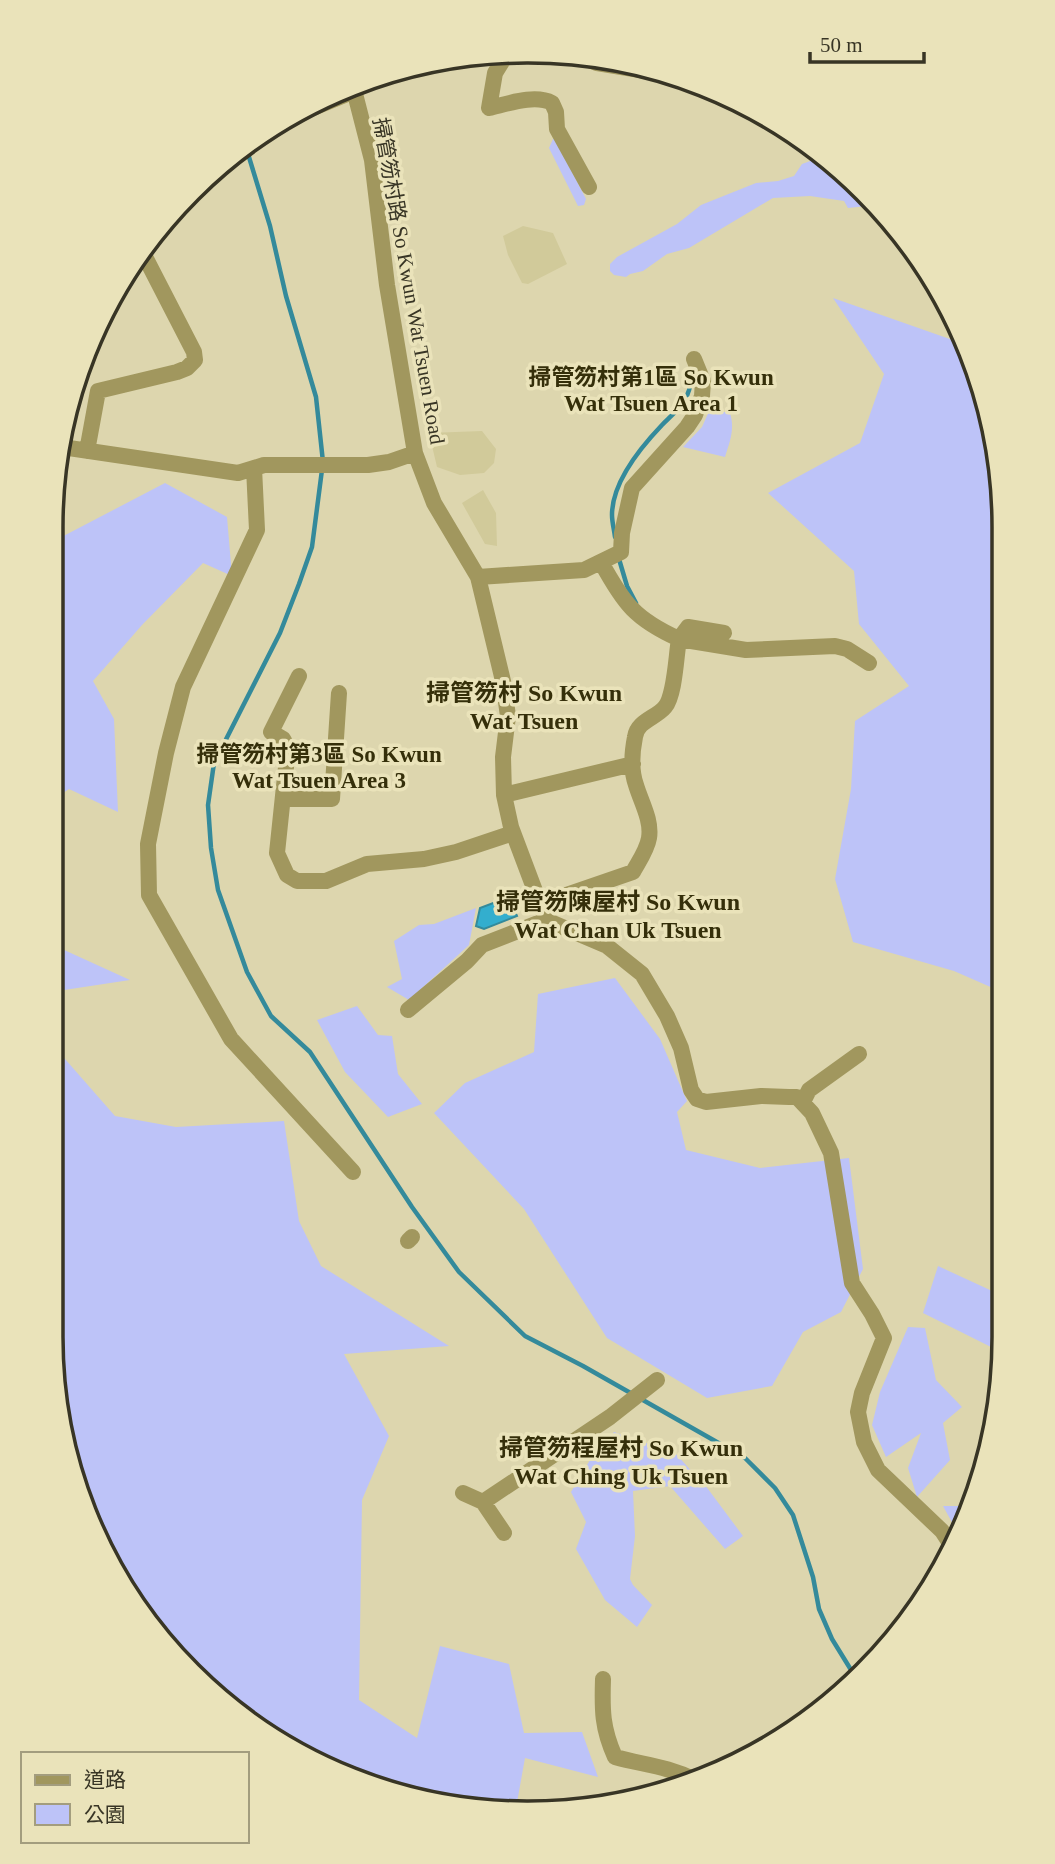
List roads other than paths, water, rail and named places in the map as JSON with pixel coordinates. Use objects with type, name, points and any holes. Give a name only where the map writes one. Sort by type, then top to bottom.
[{"type":"street","points":[[501,64],[495,73],[489,108],[528,101],[545,100],[552,103],[558,129],[589,187]]},
{"type":"street","name":"掃管笏村路 So Kwun Wat Tsuen Road","points":[[355,96],[372,160],[389,298],[415,453],[434,503],[478,577],[508,716],[503,766],[504,795],[513,833],[546,920]]},
{"type":"street","points":[[87,451],[98,391],[181,371],[195,360],[194,352],[147,261]]},
{"type":"street","points":[[694,359],[703,381],[702,396],[695,415],[632,488],[622,533],[612,557],[619,595],[637,615],[656,628],[746,650],[835,646],[847,649],[869,663]]},
{"type":"street","points":[[70,448],[237,473],[264,465],[389,462],[415,453]]},
{"type":"street","points":[[254,468],[257,530],[183,687],[166,753],[148,844],[149,895],[231,1039],[353,1172]]},
{"type":"street","points":[[478,577],[583,570],[612,557]]},
{"type":"street","points":[[683,633],[724,633]]},
{"type":"street","points":[[540,904],[633,872],[649,836],[646,811],[635,783],[635,734],[638,728],[665,708],[683,633]]},
{"type":"street","points":[[299,676],[266,730],[284,739],[288,748],[277,853],[287,875],[297,881],[326,881],[367,864],[424,859],[456,852],[513,833]]},
{"type":"street","points":[[284,799],[332,799],[338,693]]},
{"type":"street","points":[[504,795],[633,764]]},
{"type":"street","points":[[408,1010],[467,961],[482,945],[546,920],[607,946],[642,974],[667,1016],[681,1048],[691,1090],[697,1099],[706,1102],[761,1096],[797,1097],[803,1102],[812,1113],[831,1153],[852,1283],[884,1338],[862,1393],[858,1412],[864,1442],[878,1470],[946,1537]]},
{"type":"street","points":[[803,1102],[809,1090],[859,1054]]},
{"type":"street","points":[[483,1502],[610,1417],[653,1384]]},
{"type":"street","points":[[463,1493],[483,1502],[504,1533]]},
{"type":"street","points":[[603,1679],[602,1710],[606,1735],[615,1756],[668,1768],[682,1774]]},
{"type":"waterway","points":[[249,156],[316,397],[323,462],[312,547],[299,584],[280,633],[214,763],[208,805],[211,848],[218,890],[247,972],[271,1016],[310,1052],[412,1207],[459,1272],[525,1336],[745,1458],[775,1488],[793,1515],[813,1577],[819,1609],[832,1639],[851,1670]]},
{"type":"waterway","points":[[615,537],[613,503],[622,478],[645,444],[682,404],[689,392],[691,376]]},
{"type":"waterway","points":[[619,559],[627,586],[636,603]]},
{"type":"district","name":"掃管笏村第1區 So Kwun Wat Tsuen Area 1","points":[[651,390]]},
{"type":"district","name":"掃管笏村 So Kwun Wat Tsuen","points":[[524,707]]},
{"type":"district","name":"掃管笏村第3區 So Kwun Wat Tsuen Area 3","points":[[319,767]]},
{"type":"district","name":"掃管笏陳屋村 So Kwun Wat Chan Uk Tsuen","points":[[618,916]]},
{"type":"district","name":"掃管笏程屋村 So Kwun Wat Ching Uk Tsuen","points":[[621,1462]]}]
